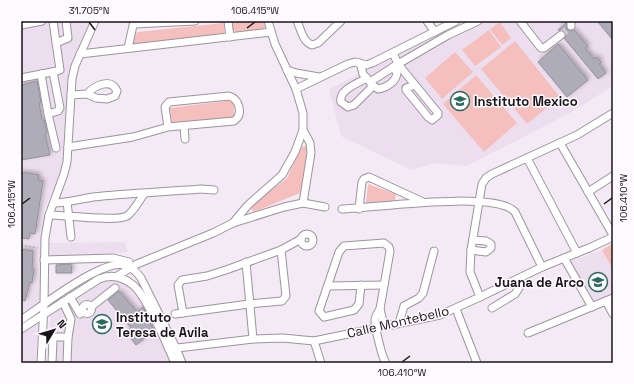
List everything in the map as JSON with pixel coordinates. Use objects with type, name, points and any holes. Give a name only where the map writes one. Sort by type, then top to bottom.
[{"type":"street","points":[[21,25],[42,21]]},
{"type":"street","points":[[21,78],[58,71],[60,67],[53,21]]},
{"type":"street","points":[[56,43],[68,38],[66,21]]},
{"type":"street","points":[[41,363],[44,314],[44,238],[49,215],[64,174],[68,147],[73,73],[95,21]]},
{"type":"street","points":[[128,48],[134,23],[195,21]]},
{"type":"street","points":[[228,21],[230,37]]},
{"type":"street","points":[[233,223],[248,204],[282,175],[295,152],[303,130],[303,113],[296,89],[271,32],[268,21]]},
{"type":"street","points":[[297,21],[304,39],[312,45],[318,43],[341,21]]},
{"type":"street","points":[[426,21],[435,32]]},
{"type":"street","points":[[296,89],[348,64],[355,62],[369,65],[456,21]]},
{"type":"street","points":[[370,82],[448,35],[478,21]]},
{"type":"street","points":[[520,21],[541,48],[544,48],[561,35]]},
{"type":"street","points":[[80,54],[271,32]]},
{"type":"street","points":[[360,63],[363,74],[370,82],[380,89],[396,79],[396,66],[393,53]]},
{"type":"street","points":[[396,66],[415,85],[435,109],[438,114],[432,120],[426,115],[406,90],[406,88],[415,85]]},
{"type":"street","points":[[287,70],[320,77]]},
{"type":"street","points":[[48,114],[58,111],[60,108],[53,72]]},
{"type":"street","points":[[41,74],[56,148]]},
{"type":"street","points":[[71,95],[87,94]]},
{"type":"street","points":[[68,147],[133,137],[168,127],[234,120],[238,118],[239,114],[238,103],[233,97],[229,96],[169,102],[165,107],[168,127]]},
{"type":"street","points":[[480,298],[470,272],[471,250],[478,201],[482,184],[486,178],[560,143],[613,114]]},
{"type":"street","points":[[184,126],[185,139]]},
{"type":"street","points":[[303,130],[310,143],[311,153],[303,203]]},
{"type":"street","points":[[560,143],[613,236]]},
{"type":"street","points":[[527,158],[577,253]]},
{"type":"street","points":[[588,192],[613,176]]},
{"type":"street","points":[[359,208],[362,182],[369,177],[423,202]]},
{"type":"street","points":[[54,203],[92,197],[201,189],[214,190]]},
{"type":"street","points":[[49,215],[83,218],[123,218],[131,212],[144,194]]},
{"type":"street","points":[[342,209],[423,202],[478,201],[509,207],[513,210],[542,267]]},
{"type":"street","points":[[67,202],[71,237]]},
{"type":"street","points":[[117,276],[133,266],[213,233],[233,223],[284,207],[303,203],[325,207]]},
{"type":"street","name":"Calle Montebello","points":[[172,348],[253,338],[283,338],[314,341],[440,314],[456,309],[542,267],[613,236]]},
{"type":"street","points":[[183,313],[178,284],[180,282],[214,274],[281,250],[301,239]]},
{"type":"street","points":[[471,250],[486,252],[491,248],[491,244],[488,242],[472,240]]},
{"type":"street","points":[[361,285],[359,304],[356,309],[324,317],[319,311],[341,248],[344,246],[384,243],[387,245],[390,251],[380,309],[375,318],[376,328],[386,363]]},
{"type":"street","points":[[175,314],[282,301],[286,296],[281,250]]},
{"type":"street","points":[[399,323],[404,306],[419,298],[423,293],[434,251]]},
{"type":"street","points":[[44,260],[113,258],[133,266],[141,278],[172,348],[175,363]]},
{"type":"street","points":[[564,258],[592,307]]},
{"type":"street","points":[[246,262],[253,338]]},
{"type":"street","points":[[21,320],[94,271],[118,264],[133,266]]},
{"type":"street","points":[[21,329],[99,278],[109,275],[117,276],[133,285],[138,290],[182,363]]},
{"type":"street","points":[[492,308],[515,294],[519,288],[518,279]]},
{"type":"street","points":[[328,286],[384,284]]},
{"type":"street","points":[[44,288],[50,294],[57,296]]},
{"type":"street","points":[[71,319],[81,313],[89,314],[91,307],[115,288]]},
{"type":"street","points":[[70,297],[81,313]]},
{"type":"street","points":[[528,333],[609,299],[613,314]]},
{"type":"street","points":[[63,302],[71,319],[68,337],[67,363]]},
{"type":"street","points":[[380,309],[384,326]]},
{"type":"street","points":[[456,309],[477,363]]},
{"type":"street","points":[[52,363],[53,339],[55,337],[68,337]]},
{"type":"street","points":[[314,341],[320,363]]},
{"type":"path","points":[[21,245],[44,249]]},
{"type":"shaded area","points":[[21,21],[90,21],[79,47],[69,89],[64,168],[44,209],[42,280],[39,305],[21,317]]},
{"type":"shaded area","points":[[234,21],[263,21],[265,27],[261,30],[237,33],[233,30],[232,24]]},
{"type":"shaded area","name":"Instituto Mexico","points":[[467,21],[613,21],[613,86],[568,114],[467,166],[436,163],[411,170],[341,136],[329,89]]},
{"type":"shaded area","points":[[500,22],[511,38],[502,45],[490,29]]},
{"type":"shaded area","points":[[224,23],[224,34],[132,44],[137,32]]},
{"type":"shaded area","points":[[489,30],[501,47],[475,66],[462,50]]},
{"type":"shaded area","points":[[515,41],[560,97],[527,124],[481,69]]},
{"type":"shaded area","points":[[455,52],[473,72],[442,99],[425,78]]},
{"type":"shaded area","points":[[476,75],[517,123],[484,152],[443,104]]},
{"type":"shaded area","points":[[234,100],[234,118],[172,125],[170,108]]},
{"type":"shaded area","points":[[306,146],[303,189],[300,193],[254,212],[251,209],[253,205],[287,178],[302,147]]},
{"type":"shaded area","points":[[368,184],[396,194],[395,201],[366,203]]},
{"type":"shaded area","points":[[125,242],[128,252],[51,257],[50,243]]},
{"type":"shaded area","points":[[613,243],[613,270],[602,250]]},
{"type":"shaded area","name":"Juana de Arco","points":[[602,250],[613,270],[613,295],[593,303],[571,261]]},
{"type":"shaded area","name":"Instituto Teresa de Avila","points":[[113,280],[128,284],[141,296],[172,363],[50,363],[50,312],[95,284]]},
{"type":"shaded area","points":[[38,321],[36,363],[21,363],[21,333]]},
{"type":"building","points":[[597,21],[613,21],[613,40]]},
{"type":"building","points":[[566,23],[567,29],[571,31],[574,30],[588,46],[585,48],[594,59],[597,57],[601,62],[599,64],[606,73],[598,79],[564,38],[566,35],[565,32],[563,30],[558,30]]},
{"type":"building","points":[[558,44],[588,80],[567,97],[538,62]]},
{"type":"building","points":[[37,81],[41,103],[39,103],[42,120],[44,120],[47,133],[45,134],[50,155],[21,160],[21,85]]},
{"type":"building","points":[[21,172],[39,175],[38,180],[43,181],[35,234],[30,233],[29,239],[21,238]]},
{"type":"building","points":[[21,249],[33,251],[32,269],[34,270],[32,283],[30,282],[25,301],[21,300]]},
{"type":"building","points":[[71,264],[72,273],[56,273],[56,265]]},
{"type":"building","points":[[119,291],[137,312],[143,307],[154,331],[136,345],[126,332],[131,328],[108,300]]},
{"type":"tunnel","points":[[561,35],[571,26]]},
{"type":"place","name":"Instituto Mexico","points":[[460,101]]},
{"type":"place","name":"Juana de Arco","points":[[598,282]]},
{"type":"place","name":"Instituto Teresa de Avila","points":[[102,324]]}]
